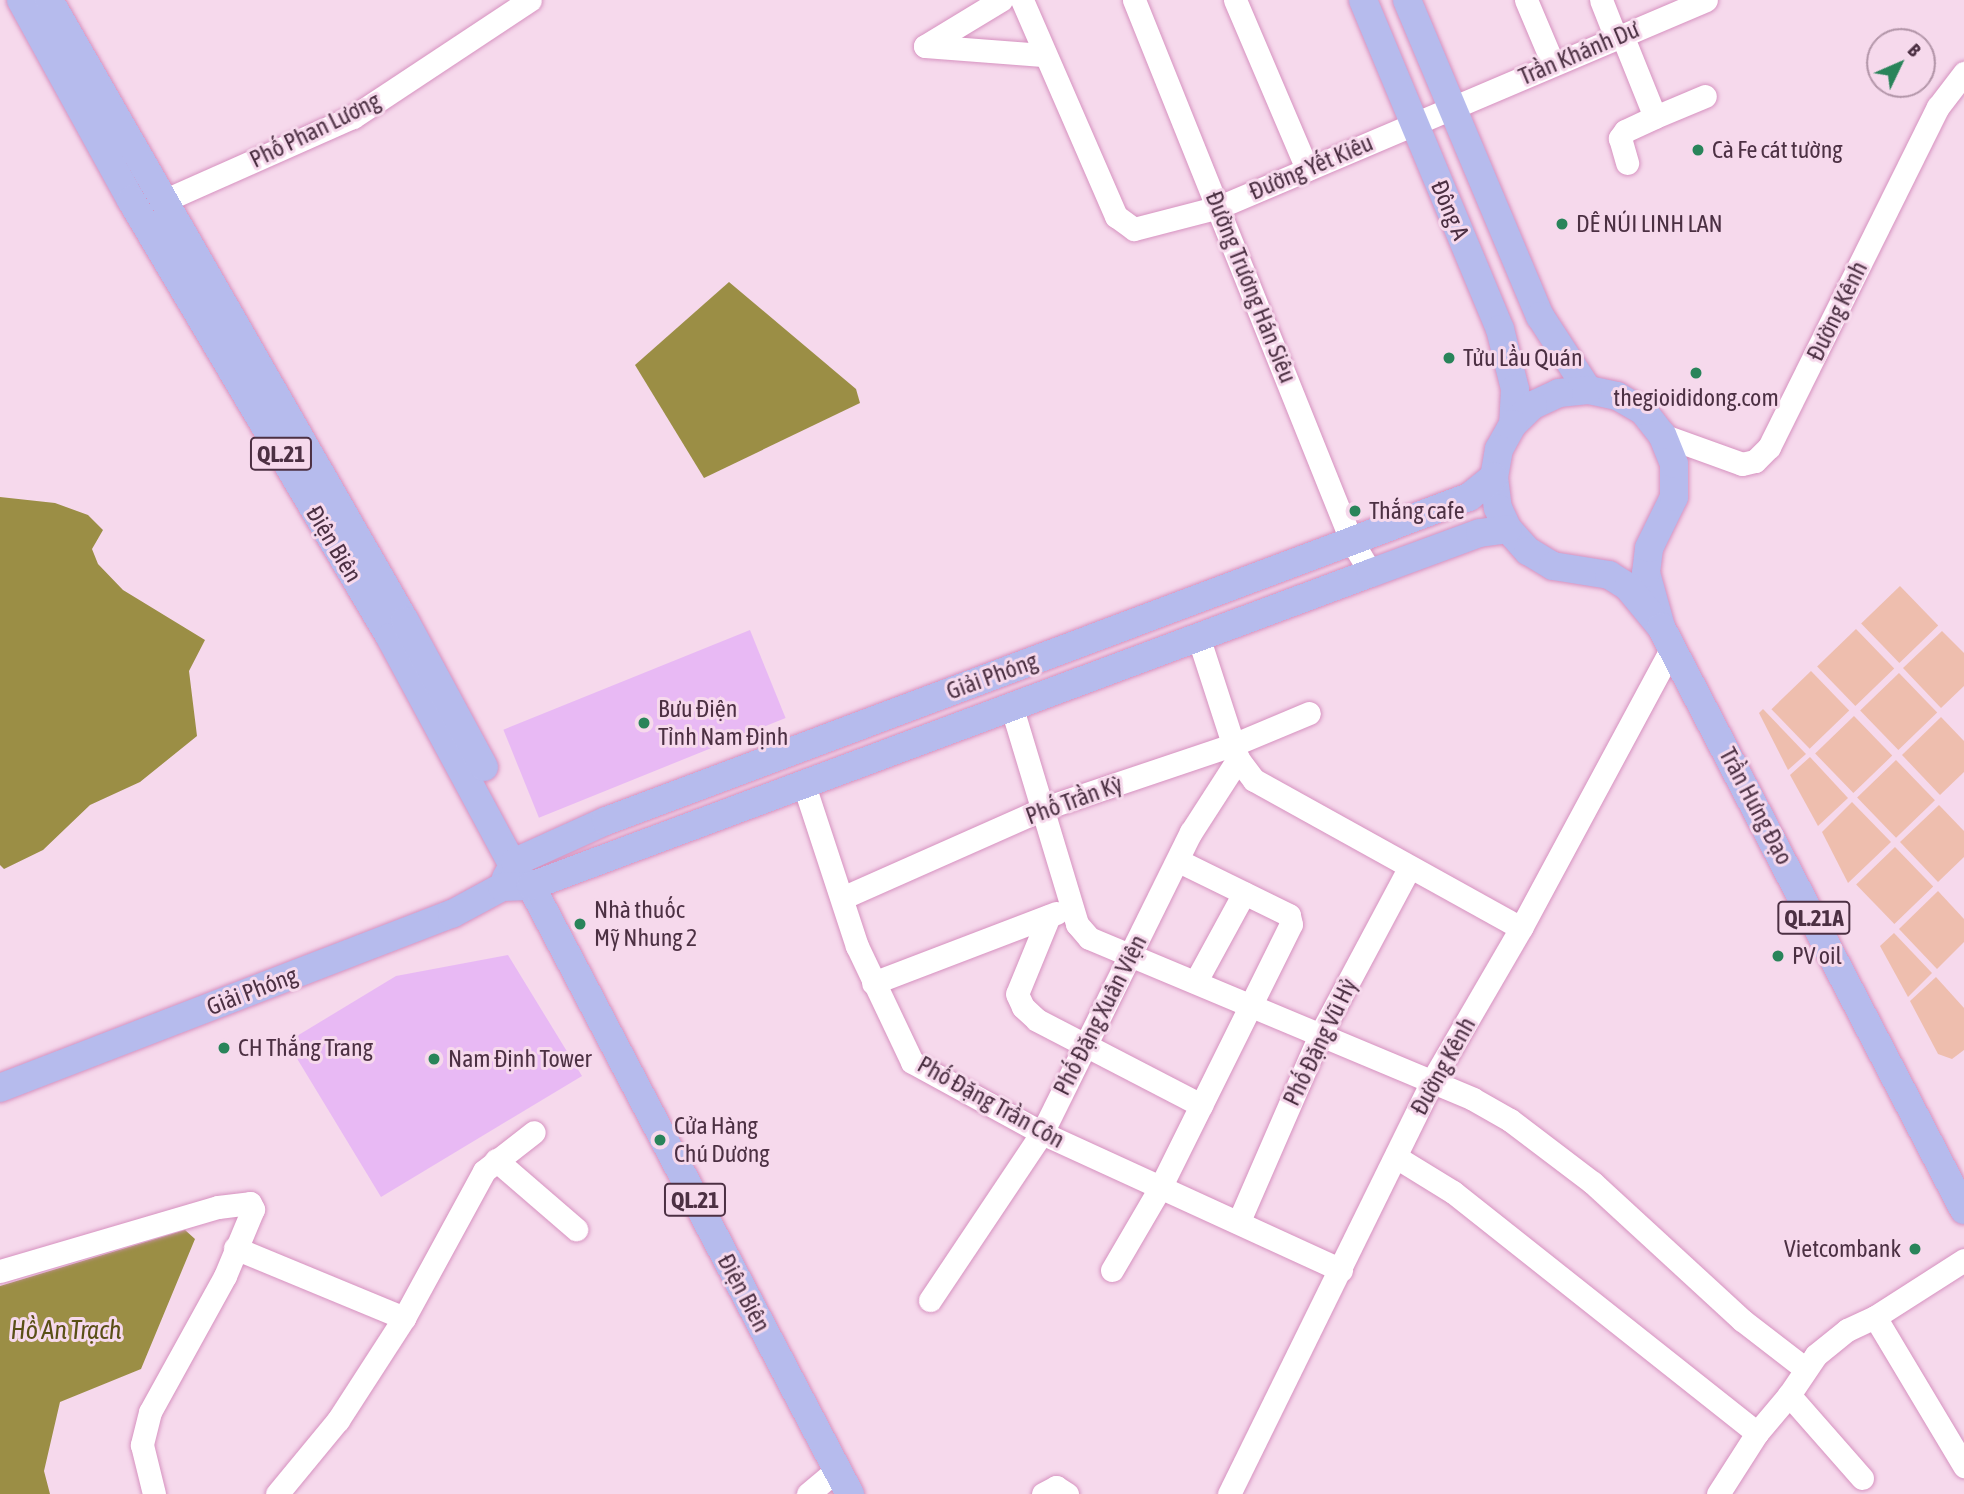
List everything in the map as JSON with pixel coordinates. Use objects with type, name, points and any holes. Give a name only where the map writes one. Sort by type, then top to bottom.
[{"type":"main road","name":"Điện Biên","points":[[21,0],[131,200],[523,858]]},
{"type":"main road","name":"Điện Biên","points":[[49,0],[405,621],[523,858],[844,1482]]},
{"type":"main road","name":"Đông A","points":[[1363,0],[1511,361],[1513,424]]},
{"type":"main road","name":"Đông A","points":[[1407,0],[1540,316],[1588,390]]},
{"type":"main road","points":[[1588,390],[1616,396],[1643,411],[1662,435],[1674,464],[1674,497],[1662,527],[1648,548],[1646,573],[1667,636],[1628,587],[1609,575],[1553,566],[1536,556],[1508,529],[1498,508],[1494,477],[1499,449],[1513,424],[1534,405],[1559,393],[1588,390]]},
{"type":"main road","name":"Giải Phóng","points":[[523,858],[606,821],[1469,497],[1494,477]]},
{"type":"main road","points":[[1582,571],[1612,567],[1641,552],[1662,527]]},
{"type":"main road","name":"Giải Phóng","points":[[0,1088],[452,914],[502,887],[540,891],[803,782],[1480,533],[1508,529]]},
{"type":"main road","name":"Trần Hưng Đạo","points":[[1667,636],[1964,1210]]},
{"type":"main road","points":[[502,887],[523,858]]},
{"type":"street","name":"Phố Phan Lương","points":[[163,201],[353,117],[530,0]]},
{"type":"street","points":[[1001,0],[925,46],[1043,55]]},
{"type":"street","name":"Đường Yết Kiêu","points":[[1022,0],[1043,55],[1115,216],[1125,225],[1147,228],[1219,206],[1452,107]]},
{"type":"street","name":"Đường Trương Hán Siêu","points":[[1134,0],[1351,540],[1371,573]]},
{"type":"street","points":[[1235,0],[1307,169]]},
{"type":"street","points":[[1526,0],[1553,64]]},
{"type":"street","points":[[1601,0],[1655,117]]},
{"type":"street","name":"Trần Khánh Dư","points":[[1452,107],[1706,0]]},
{"type":"street","name":"Đường Kênh","points":[[1662,435],[1742,464],[1755,461],[1769,447],[1938,107],[1964,74]]},
{"type":"street","points":[[1627,163],[1620,138],[1625,131],[1705,96]]},
{"type":"street","points":[[1198,636],[1236,751],[1254,780],[1521,928]]},
{"type":"street","name":"Đường Kênh","points":[[1229,1494],[1432,1081],[1521,928],[1667,636]]},
{"type":"street","points":[[1011,705],[1045,808],[1077,924],[1089,938],[1432,1081],[1510,1120],[1593,1183],[1742,1320],[1804,1367]]},
{"type":"street","name":"Phố Trần Kỳ","points":[[842,898],[1045,808],[1236,751],[1309,713]]},
{"type":"street","name":"Phố Đặng Xuân Viện","points":[[930,1300],[1042,1133],[1083,1044],[1179,861],[1191,832],[1236,751]]},
{"type":"street","name":"Phố Đặng Trần Côn","points":[[803,782],[873,982],[912,1062],[1042,1133],[1239,1220],[1341,1270]]},
{"type":"street","points":[[1112,1270],[1161,1186],[1291,924],[1289,915],[1179,861]]},
{"type":"street","name":"Phố Đặng Vũ Hỷ","points":[[1239,1220],[1320,1035],[1409,868]]},
{"type":"street","points":[[1196,981],[1244,893]]},
{"type":"street","points":[[873,982],[1072,907]]},
{"type":"street","points":[[1049,916],[1017,994],[1037,1020],[1201,1105]]},
{"type":"street","points":[[277,1494],[338,1420],[404,1318],[484,1171],[534,1132]]},
{"type":"street","points":[[1396,1157],[1453,1192],[1757,1433]]},
{"type":"street","points":[[496,1160],[576,1229]]},
{"type":"street","points":[[0,1271],[243,1201],[253,1209],[203,1321],[150,1412],[142,1445],[154,1494]]},
{"type":"street","points":[[235,1248],[404,1318]]},
{"type":"street","points":[[1718,1494],[1757,1433],[1789,1395],[1804,1367],[1847,1330],[1875,1317],[1964,1260]]},
{"type":"street","points":[[1875,1317],[1964,1466]]},
{"type":"street","points":[[1789,1395],[1862,1478]]},
{"type":"street","points":[[808,1494],[844,1482]]},
{"type":"street","points":[[1043,1494],[1056,1487],[1067,1494]]},
{"type":"shaded area","points":[[1900,586],[1938,626],[1899,663],[1861,624]]},
{"type":"shaded area","points":[[1856,629],[1894,669],[1855,706],[1817,667]]},
{"type":"shaded area","points":[[1942,631],[1964,653],[1964,686],[1941,708],[1903,668]]},
{"type":"shaded area","points":[[1811,671],[1849,711],[1810,749],[1771,709]]},
{"type":"shaded area","points":[[1899,673],[1937,713],[1898,750],[1860,711]]},
{"type":"shaded area","points":[[1763,709],[1806,754],[1788,770],[1759,713]]},
{"type":"shaded area","points":[[1854,716],[1892,756],[1853,793],[1815,754]]},
{"type":"shaded area","points":[[1941,717],[1964,741],[1964,772],[1940,795],[1902,755]]},
{"type":"shaded area","points":[[1810,757],[1848,798],[1818,826],[1790,775]]},
{"type":"shaded area","points":[[1896,760],[1935,800],[1896,838],[1857,798]]},
{"type":"shaded area","points":[[1852,802],[1891,842],[1848,883],[1822,832]]},
{"type":"shaded area","points":[[1939,805],[1964,831],[1964,857],[1938,882],[1900,842]]},
{"type":"shaded area","points":[[1895,847],[1933,887],[1894,924],[1856,885]]},
{"type":"shaded area","points":[[1938,891],[1964,919],[1964,942],[1937,969],[1899,929]]},
{"type":"shaded area","points":[[1894,933],[1932,973],[1908,997],[1880,946]]},
{"type":"shaded area","points":[[1936,977],[1964,1008],[1964,1050],[1952,1059],[1938,1054],[1910,1001]]},
{"type":"water","points":[[729,282],[856,389],[860,403],[704,478],[635,365]]},
{"type":"water","points":[[0,497],[55,503],[88,515],[103,530],[92,549],[98,564],[123,590],[205,640],[189,671],[197,736],[140,782],[90,805],[43,850],[4,869],[0,865]]},
{"type":"water","name":"Hồ An Trạch","points":[[185,1230],[195,1239],[141,1369],[60,1402],[44,1471],[50,1494],[0,1494],[0,1286]]},
{"type":"building","name":"Bưu Điện Tỉnh Nam Định","points":[[750,630],[786,718],[539,818],[503,730]]},
{"type":"building","name":"Nam Định Tower","points":[[508,955],[582,1076],[381,1197],[287,1042],[396,976]]},
{"type":"place","name":"Cà Fe cát tường","points":[[1698,150]]},
{"type":"place","name":"DÊ NÚI LINH LAN","points":[[1562,224]]},
{"type":"place","name":"Tửu Lầu Quán","points":[[1449,358]]},
{"type":"place","name":"thegioididong.com","points":[[1696,373]]},
{"type":"place","name":"Thắng cafe","points":[[1355,511]]},
{"type":"place","name":"Bưu Điện Tỉnh Nam Định","points":[[644,723]]},
{"type":"place","name":"Nhà thuốc Mỹ Nhung 2","points":[[580,924]]},
{"type":"place","name":"PV oil","points":[[1778,956]]},
{"type":"place","name":"CH Thắng Trang","points":[[224,1048]]},
{"type":"place","name":"Nam Định Tower","points":[[434,1059]]},
{"type":"place","name":"Cửa Hàng Chú Dương","points":[[660,1140]]},
{"type":"place","name":"Vietcombank","points":[[1915,1249]]}]
